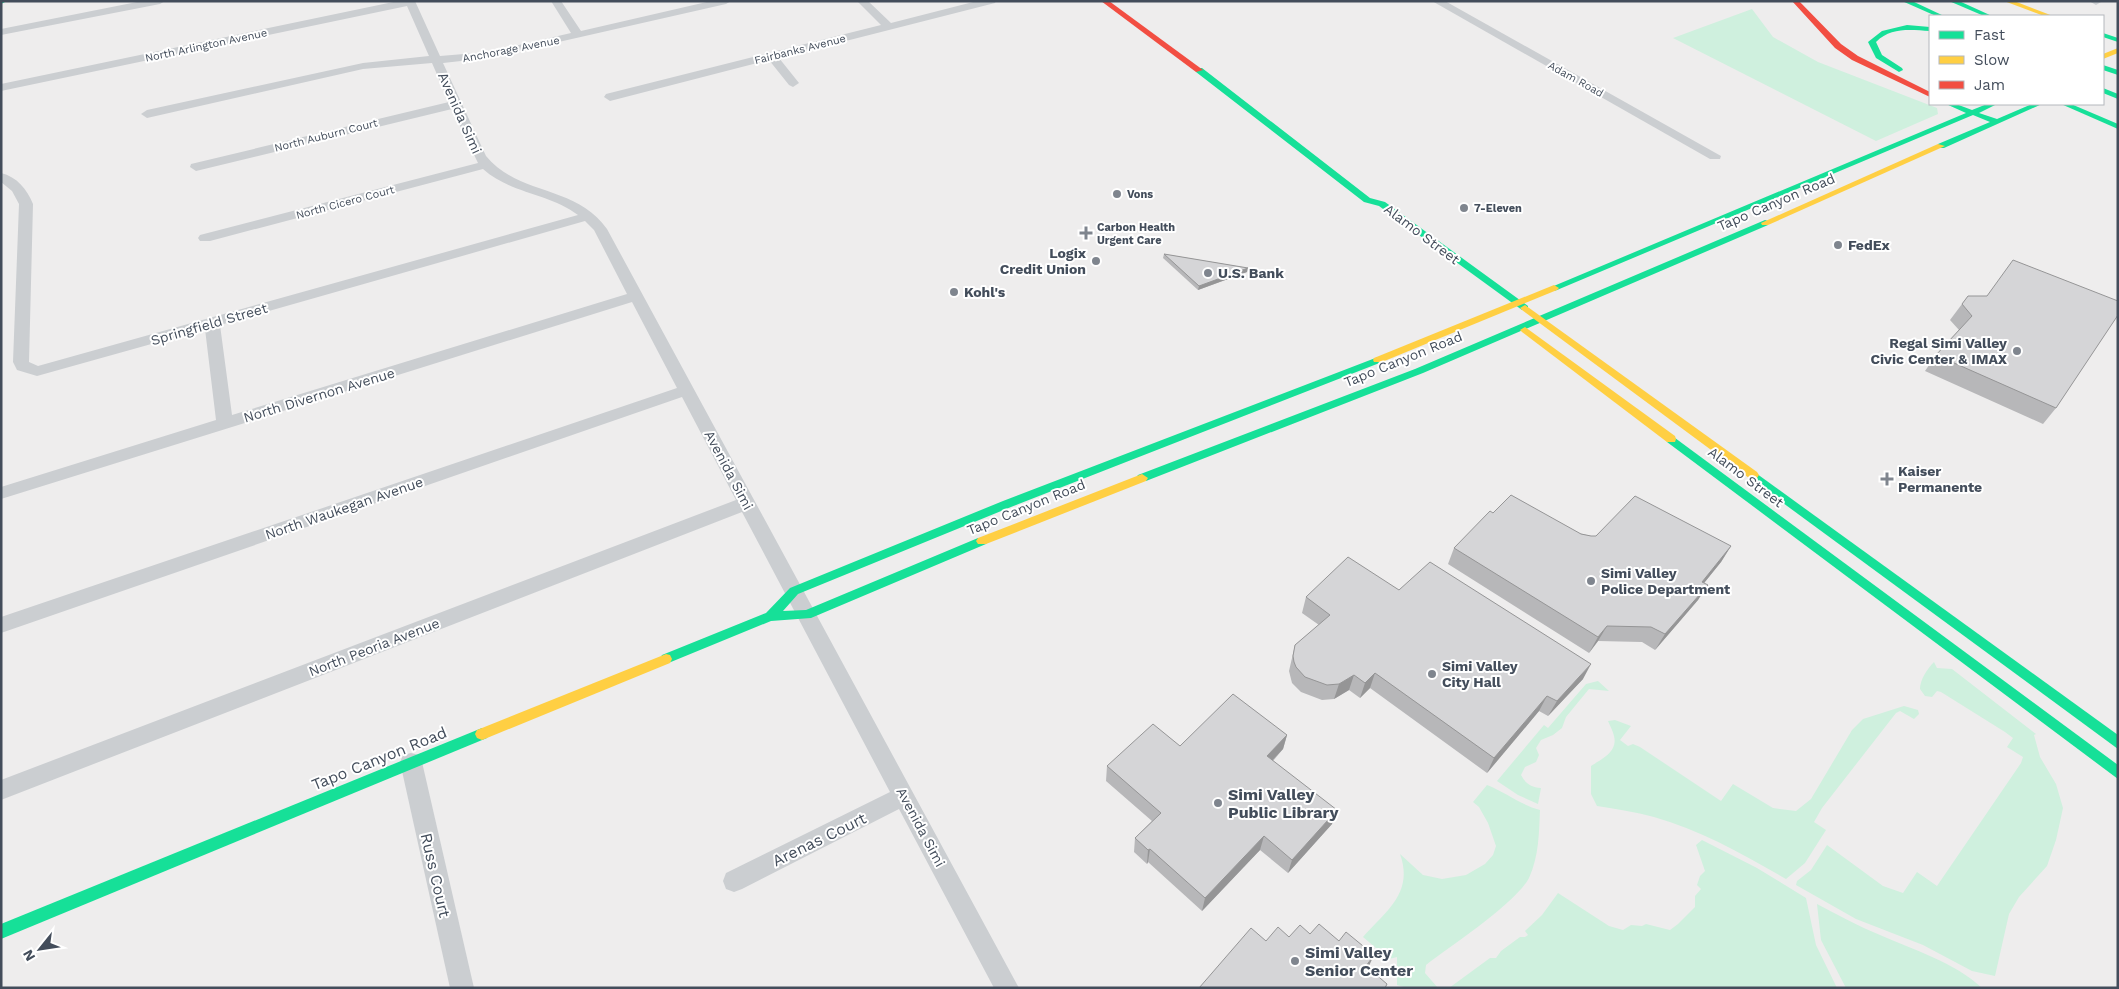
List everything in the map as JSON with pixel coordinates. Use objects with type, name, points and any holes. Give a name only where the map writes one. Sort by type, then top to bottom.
[{"type":"main road","name":"Alamo Street","points":[[1104,1],[1367,200],[1382,204],[2118,743]]},
{"type":"main road","points":[[1795,1],[1838,46],[1855,58],[1929,95]]},
{"type":"main road","points":[[1905,1],[1939,15]]},
{"type":"main road","points":[[1952,1],[1986,15]]},
{"type":"main road","points":[[2007,1],[2047,15]]},
{"type":"main road","points":[[1929,29],[1912,28],[1889,31],[1874,38],[1872,42],[1879,56],[1889,64],[1929,84]]},
{"type":"main road","points":[[2104,34],[2118,40]]},
{"type":"main road","points":[[2104,57],[2118,50]]},
{"type":"main road","points":[[2104,65],[2118,69]]},
{"type":"main road","points":[[2104,66],[2118,73]]},
{"type":"main road","points":[[2104,75],[2118,69]]},
{"type":"main road","points":[[1960,105],[1980,107],[1997,122]]},
{"type":"main road","name":"Tapo Canyon Road","points":[[770,616],[794,591],[999,507],[1231,419],[1510,319],[1538,319],[2036,105]]},
{"type":"main road","points":[[2067,105],[2118,127]]},
{"type":"main road","name":"Tapo Canyon Road","points":[[1,932],[410,762],[770,616],[807,615],[1012,528],[1410,374],[1510,319],[1518,304],[1980,107]]},
{"type":"main road","name":"Alamo Street","points":[[1367,200],[1365,208],[1369,213]]},
{"type":"main road","name":"Alamo Street","points":[[1484,300],[2118,773]]},
{"type":"street","points":[[1,32],[160,1]]},
{"type":"street","points":[[556,1],[578,35]]},
{"type":"street","points":[[862,1],[889,27]]},
{"type":"street","name":"Fairbanks Avenue","points":[[610,97],[889,27],[956,5],[991,1]]},
{"type":"street","name":"Adam Road","points":[[1437,1],[1715,156]]},
{"type":"street","name":"Avenida Simi","points":[[410,2],[485,165],[508,182],[565,201],[589,216],[600,229],[1007,988]]},
{"type":"street","name":"North Arlington Avenue","points":[[1,88],[410,2]]},
{"type":"street","name":"Anchorage Avenue","points":[[147,114],[363,66],[399,61],[488,56],[717,2]]},
{"type":"street","points":[[771,56],[793,83]]},
{"type":"street","name":"North Auburn Court","points":[[196,167],[456,104]]},
{"type":"street","name":"North Cicero Court","points":[[206,238],[485,165]]},
{"type":"street","name":"Springfield Street","points":[[1,177],[17,187],[24,196],[26,204],[21,362],[24,366],[37,371],[589,216]]},
{"type":"street","name":"North Divernon Avenue","points":[[1,493],[636,296]]},
{"type":"street","points":[[212,323],[225,424]]},
{"type":"street","name":"North Waukegan Avenue","points":[[1,625],[687,390]]},
{"type":"street","name":"North Peoria Avenue","points":[[1,790],[747,503]]},
{"type":"street","name":"Russ Court","points":[[410,762],[462,988]]},
{"type":"street","name":"Arenas Court","points":[[734,881],[904,796]]},
{"type":"green space","points":[[1752,9],[1773,37],[1818,62],[1937,108],[1938,114],[1876,141],[1673,38]]},
{"type":"green space","points":[[1934,662],[1937,668],[1952,669],[2036,734],[2034,735],[2040,757],[2056,784],[2063,808],[2056,840],[2047,866],[2019,897],[2009,914],[1995,976],[1972,971],[1923,945],[1856,919],[1796,885],[1797,881],[1811,870],[1827,845],[1883,886],[1903,893],[1917,872],[1937,886],[2021,763],[2023,757],[2007,747],[2013,738],[2005,732],[1941,692],[1937,691],[1932,697],[1925,696],[1920,689],[1921,682],[1926,671]]},
{"type":"green space","points":[[1598,681],[1609,691],[1589,689],[1566,717],[1562,728],[1553,735],[1541,740],[1536,748],[1539,755],[1536,762],[1525,767],[1521,775],[1529,784],[1541,788],[1538,804],[1518,795],[1497,781],[1544,725],[1548,728],[1586,684]]},
{"type":"green space","points":[[1904,706],[1918,710],[1919,714],[1914,719],[1900,711],[1896,713],[1822,808],[1814,822],[1826,830],[1805,863],[1786,879],[1738,852],[1671,822],[1647,815],[1597,806],[1591,794],[1591,766],[1604,758],[1614,746],[1614,736],[1608,721],[1615,720],[1631,726],[1620,740],[1628,746],[1633,744],[1640,747],[1721,801],[1733,784],[1773,808],[1796,811],[1811,799],[1852,730],[1863,719]]},
{"type":"green space","points":[[1487,785],[1540,810],[1537,853],[1529,878],[1522,888],[1497,912],[1426,965],[1425,973],[1438,988],[1407,988],[1397,985],[1397,957],[1389,959],[1363,937],[1389,910],[1401,891],[1403,868],[1400,854],[1423,875],[1442,879],[1466,875],[1485,864],[1493,855],[1496,846],[1488,823],[1479,807],[1473,802]]},
{"type":"green space","points":[[1702,840],[1757,868],[1806,898],[1816,945],[1837,988],[1449,988],[1490,958],[1496,958],[1501,951],[1520,937],[1528,935],[1525,931],[1542,915],[1558,893],[1609,926],[1623,930],[1631,925],[1642,926],[1646,924],[1670,930],[1695,907],[1695,896],[1701,889],[1697,885],[1700,876],[1705,871],[1696,845]]},
{"type":"green space","points":[[1817,904],[1864,928],[1946,964],[1982,988],[1846,988],[1821,940]]},
{"type":"building","name":"U.S. Bank","points":[[1164,254],[1248,268],[1199,286]]},
{"type":"building","name":"Regal Simi Valley Civic Center & IMAX","points":[[2013,260],[2118,301],[2118,315],[2056,408],[1936,355],[1972,316],[1962,304],[1968,296],[1987,296]]},
{"type":"building","name":"Simi Valley Police Department","points":[[1511,495],[1581,534],[1591,536],[1596,536],[1635,496],[1731,546],[1702,582],[1708,585],[1665,634],[1651,627],[1607,626],[1598,637],[1454,548],[1490,511],[1493,513]]},
{"type":"building","name":"Simi Valley City Hall","points":[[1348,557],[1399,590],[1430,562],[1591,664],[1557,701],[1547,696],[1494,758],[1375,673],[1365,683],[1354,675],[1339,684],[1327,685],[1305,677],[1294,662],[1295,645],[1330,615],[1306,597]]},
{"type":"building","name":"Simi Valley Public Library","points":[[1233,694],[1287,735],[1267,756],[1337,810],[1292,860],[1264,836],[1205,898],[1135,838],[1161,813],[1107,766],[1153,724],[1180,746]]},
{"type":"building","name":"Simi Valley Senior Center","points":[[1319,924],[1339,941],[1346,932],[1374,955],[1366,966],[1387,984],[1385,988],[1199,988],[1251,928],[1266,941],[1278,927],[1289,937],[1300,925],[1310,934]]},
{"type":"traffic: fast","points":[[1905,1],[1939,15]]},
{"type":"traffic: fast","points":[[1952,1],[1987,15]]},
{"type":"traffic: fast","points":[[1899,70],[1879,56],[1872,42],[1878,36],[1891,29],[1907,27],[1929,29]]},
{"type":"traffic: fast","points":[[2104,35],[2118,40]]},
{"type":"traffic: fast","points":[[2104,67],[2118,73]]},
{"type":"traffic: fast","points":[[1199,70],[1367,200],[1382,204],[1525,308]]},
{"type":"traffic: fast","points":[[2104,90],[2118,97]]},
{"type":"traffic: fast","points":[[1953,105],[1997,122]]},
{"type":"traffic: fast","points":[[1554,288],[1991,105]]},
{"type":"traffic: fast","points":[[1941,146],[2036,105]]},
{"type":"traffic: fast","points":[[2067,105],[2118,127]]},
{"type":"traffic: fast","points":[[1142,478],[1419,371],[1765,223]]},
{"type":"traffic: fast","points":[[770,616],[794,591],[1007,504],[1378,360]]},
{"type":"traffic: fast","points":[[1671,439],[2118,773]]},
{"type":"traffic: fast","points":[[1753,475],[2118,743]]},
{"type":"traffic: fast","points":[[666,659],[770,616],[807,615],[982,541]]},
{"type":"traffic: fast","points":[[1,932],[482,734]]},
{"type":"traffic: slow","points":[[2007,1],[2047,15]]},
{"type":"traffic: slow","points":[[2104,57],[2118,50]]},
{"type":"traffic: slow","points":[[1765,223],[1941,146]]},
{"type":"traffic: slow","points":[[1378,360],[1554,288]]},
{"type":"traffic: slow","points":[[1525,308],[1753,475]]},
{"type":"traffic: slow","points":[[1525,330],[1671,439]]},
{"type":"traffic: slow","points":[[982,541],[1142,478]]},
{"type":"traffic: slow","points":[[482,734],[666,659]]},
{"type":"traffic: jam","points":[[1104,1],[1199,70]]},
{"type":"traffic: jam","points":[[1795,1],[1838,46],[1855,58],[1929,95]]},
{"type":"place","name":"Vons","points":[[1117,194]]},
{"type":"place","name":"7-Eleven","points":[[1464,208]]},
{"type":"place","name":"Carbon Health Urgent Care","points":[[1086,233]]},
{"type":"place","name":"FedEx","points":[[1838,245]]},
{"type":"place","name":"Logix Credit Union","points":[[1096,261]]},
{"type":"place","name":"U.S. Bank","points":[[1208,273]]},
{"type":"place","name":"Kohl's","points":[[954,292]]},
{"type":"place","name":"Regal Simi Valley Civic Center & IMAX","points":[[2017,351]]},
{"type":"place","name":"Kaiser Permanente","points":[[1887,479]]},
{"type":"place","name":"Simi Valley Police Department","points":[[1591,581]]},
{"type":"place","name":"Simi Valley City Hall","points":[[1432,674]]},
{"type":"place","name":"Simi Valley Public Library","points":[[1218,803]]},
{"type":"place","name":"Simi Valley Senior Center","points":[[1295,961]]}]
